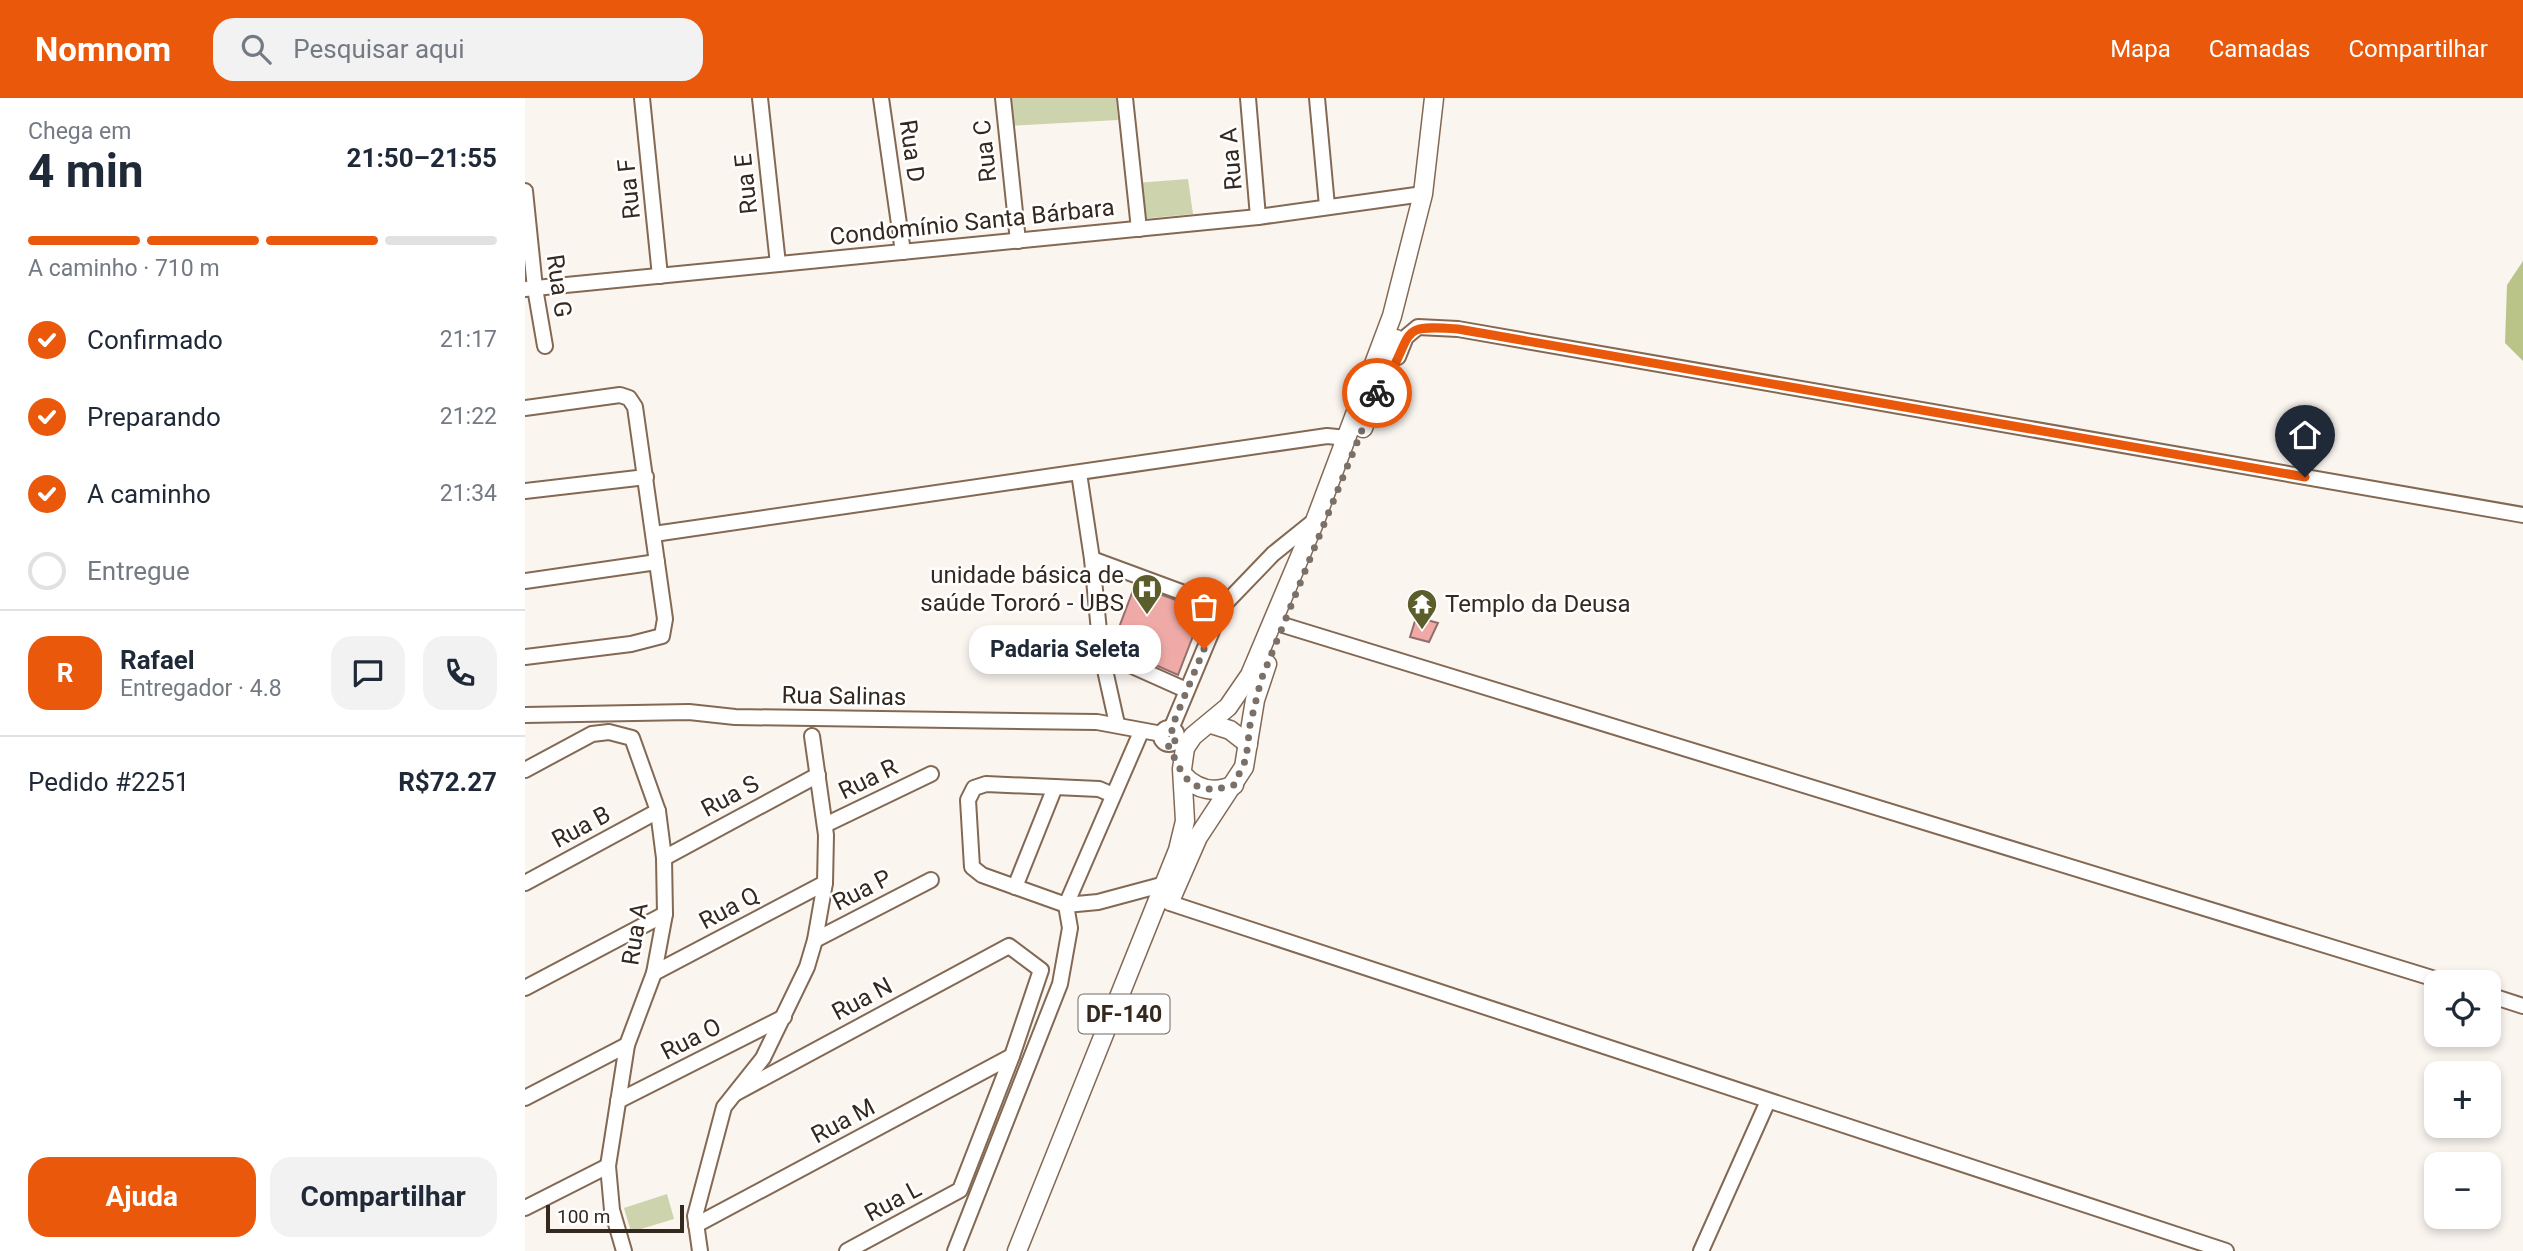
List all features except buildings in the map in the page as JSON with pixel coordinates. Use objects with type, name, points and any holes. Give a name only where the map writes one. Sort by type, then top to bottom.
[{"type":"main road","name":"DF-140","points":[[1017,1251],[1165,884],[1182,835],[1185,748],[1204,727],[1229,707],[1250,676],[1315,521],[1392,316],[1423,194],[1434,98]]},
{"type":"main road","name":"DF-140","points":[[1028,1251],[1198,837],[1244,767],[1258,690],[1384,377],[1419,261],[1445,98]]},
{"type":"main road","points":[[1204,727],[1230,730],[1248,744]]},
{"type":"main road","points":[[1183,775],[1193,785],[1206,790],[1221,790],[1234,785]]},
{"type":"street","name":"Rua F","points":[[642,98],[660,276]]},
{"type":"street","name":"Rua E","points":[[760,98],[778,264]]},
{"type":"street","name":"Rua D","points":[[881,98],[903,252]]},
{"type":"street","name":"Rua C","points":[[1003,98],[1019,241]]},
{"type":"street","points":[[1125,98],[1139,229]]},
{"type":"street","name":"Rua A","points":[[1248,98],[1258,217]]},
{"type":"street","points":[[1317,98],[1327,206]]},
{"type":"street","name":"Rua G","points":[[525,191],[530,288],[545,346]]},
{"type":"street","name":"Condomínio Santa Bárbara","points":[[530,288],[1258,217],[1423,194]]},
{"type":"street","points":[[1384,377],[1390,374],[1406,337],[1412,330],[1425,327],[1458,329],[2523,515]]},
{"type":"street","points":[[525,408],[620,395],[629,398],[635,407],[665,620],[662,636],[631,644],[525,657]]},
{"type":"street","points":[[654,534],[1327,436],[1347,438]]},
{"type":"street","points":[[1079,473],[1092,559],[1101,652],[1117,724]]},
{"type":"street","points":[[525,491],[646,477]]},
{"type":"street","points":[[1183,775],[1169,734],[1222,607],[1273,554],[1315,521]]},
{"type":"street","points":[[1092,559],[1222,607]]},
{"type":"street","points":[[525,580],[657,562]]},
{"type":"street","points":[[1283,625],[2424,976]]},
{"type":"street","points":[[1101,652],[1186,690]]},
{"type":"street","name":"Rua Salinas","points":[[525,715],[689,712],[735,717],[1117,724],[1141,732],[1169,734],[1204,727]]},
{"type":"street","name":"Rua A","points":[[525,771],[592,734],[609,732],[632,738],[659,811],[664,858],[665,914],[654,973],[627,1045],[608,1166],[612,1210],[624,1251]]},
{"type":"street","points":[[955,1251],[1060,984],[1070,928],[1066,905],[1141,732]]},
{"type":"street","points":[[700,1251],[695,1216],[724,1107],[764,1058],[807,967],[815,940],[825,883],[825,825],[812,736]]},
{"type":"street","name":"Rua R","points":[[825,825],[931,774]]},
{"type":"street","name":"Rua S","points":[[664,858],[818,775]]},
{"type":"street","points":[[1113,795],[1099,789],[986,784],[974,788],[968,800],[972,867],[982,875],[1066,905],[1098,902],[1165,884]]},
{"type":"street","points":[[1015,887],[1055,787]]},
{"type":"street","name":"Rua B","points":[[525,883],[659,811]]},
{"type":"street","name":"Rua P","points":[[815,940],[931,880]]},
{"type":"street","name":"Rua Q","points":[[654,973],[825,883]]},
{"type":"street","points":[[1170,902],[2227,1251]]},
{"type":"street","points":[[525,988],[665,914]]},
{"type":"street","name":"Rua N","points":[[736,1093],[1009,946],[1041,970],[1012,1056]]},
{"type":"street","points":[[2501,999],[2523,1006]]},
{"type":"street","name":"Rua O","points":[[618,1101],[784,1017]]},
{"type":"street","points":[[525,1098],[627,1045]]},
{"type":"street","name":"Rua L","points":[[847,1251],[960,1190],[1012,1056]]},
{"type":"street","name":"Rua M","points":[[696,1225],[1012,1056]]},
{"type":"street","points":[[1701,1251],[1768,1101]]},
{"type":"street","points":[[525,1208],[608,1166]]},
{"type":"green space","points":[[1005,98],[1116,98],[1118,120],[1008,126]]},
{"type":"green space","points":[[1188,179],[1193,214],[1140,219],[1136,183]]},
{"type":"green space","points":[[2523,261],[2523,361],[2505,343],[2507,285]]},
{"type":"green space","points":[[667,1194],[674,1219],[631,1232],[624,1208]]},
{"type":"way so far","points":[[1204,649],[1171,729],[1176,732],[1177,738],[1173,743],[1167,743],[1188,781],[1206,790],[1221,790],[1234,785],[1244,767],[1250,725],[1261,680],[1377,393]]},
{"type":"place","name":"unidade básica de saúde Tororó - UBS","points":[[1147,616]]},
{"type":"place","name":"Templo da Deusa","points":[[1422,631]]},
{"type":"place","name":"Padaria Seleta","points":[[1204,649]]},
{"type":"route","points":[[1377,393],[1384,377],[1394,368],[1406,337],[1412,330],[1418,327],[1458,329],[2305,477]]}]
